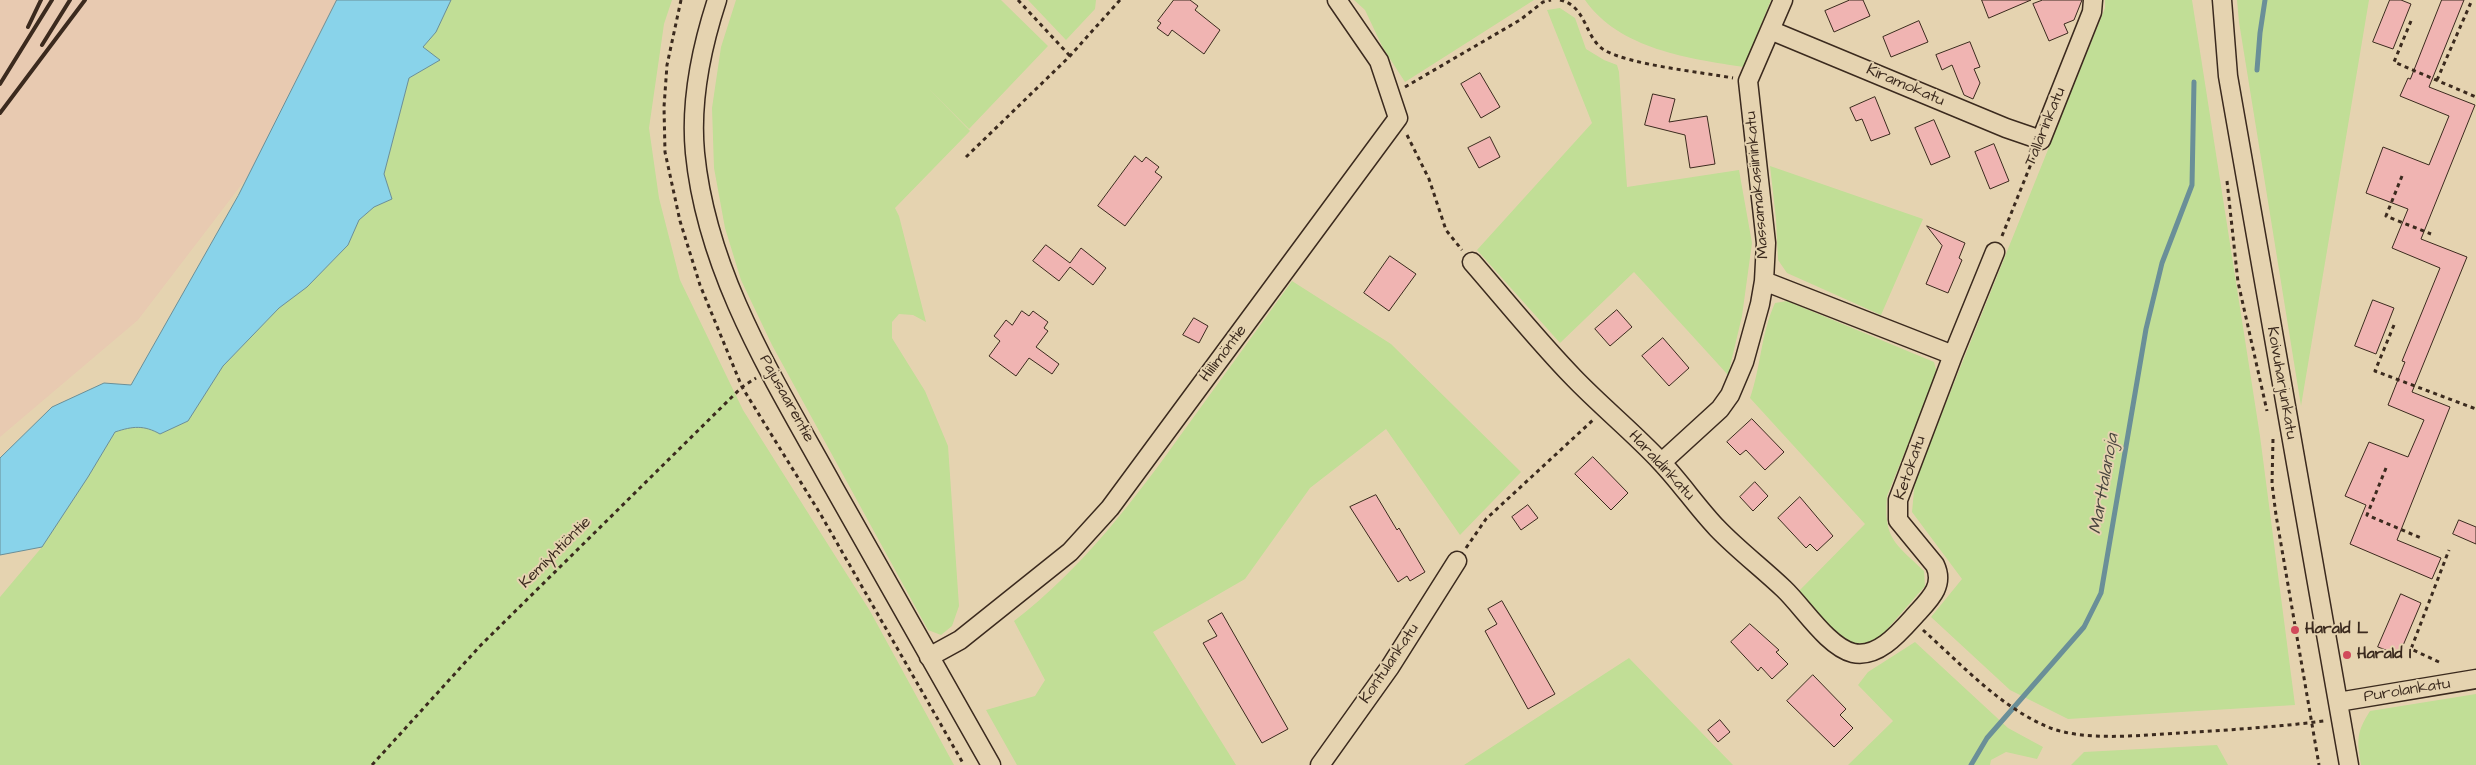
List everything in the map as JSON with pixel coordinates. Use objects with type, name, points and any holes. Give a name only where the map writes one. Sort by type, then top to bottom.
[{"type":"street","name":"Pajusaarentie","points":[[717,0],[702,45],[695,99],[695,153],[708,223],[729,286],[768,369],[990,765]]},
{"type":"street","points":[[1337,0],[1379,61],[1392,95],[1398,118]]},
{"type":"street","name":"Massamakasiininkatu","points":[[1662,462],[1720,409],[1730,395],[1744,362],[1764,281],[1766,243],[1748,81],[1783,0]]},
{"type":"street","name":"Tällärinkatu","points":[[2041,140],[2092,12],[2094,0]]},
{"type":"street","name":"Koivuharjunkatu","points":[[2222,0],[2228,76],[2349,765]]},
{"type":"street","name":"Kiramokatu","points":[[1770,30],[2006,128],[2041,140]]},
{"type":"street","name":"Hiilimöntie","points":[[929,657],[960,640],[1070,552],[1110,508],[1398,118]]},
{"type":"street","name":"Ketokatu","points":[[1861,654],[1877,650],[1911,620],[1936,591],[1938,571],[1930,557],[1910,537],[1898,520],[1898,500],[1953,355],[1995,252]]},
{"type":"street","name":"Haraldinkatu","points":[[1472,262],[1574,378],[1662,462],[1717,528],[1795,600],[1832,642],[1843,649],[1861,654]]},
{"type":"street","points":[[1764,281],[1953,355]]},
{"type":"street","name":"Kontulankatu","points":[[1320,765],[1390,667],[1457,561]]},
{"type":"street","name":"Purolankatu","points":[[2340,711],[2476,679]]},
{"type":"path","points":[[1018,0],[1070,56]]},
{"type":"path","points":[[966,157],[1070,56],[1120,0]]},
{"type":"path","points":[[1392,95],[1520,20],[1543,2],[1551,0]]},
{"type":"path","points":[[1560,0],[1574,6],[1582,16],[1593,41],[1605,50],[1642,61],[1748,81]]},
{"type":"path","points":[[2437,80],[2472,0]]},
{"type":"path","points":[[2411,21],[2394,62],[2476,97]]},
{"type":"path","points":[[1398,118],[1429,179],[1446,230],[1472,262]]},
{"type":"path","name":"Tällärinkatu","points":[[1995,252],[2041,140]]},
{"type":"path","points":[[2226,173],[2238,282],[2268,412]]},
{"type":"path","points":[[2402,176],[2386,216],[2430,234]]},
{"type":"path","points":[[2394,325],[2375,371],[2476,409]]},
{"type":"path","name":"Kemiyhtiöntie","points":[[372,765],[494,632],[742,387],[768,369]]},
{"type":"path","points":[[1457,561],[1486,519],[1605,409]]},
{"type":"path","points":[[2273,430],[2272,484],[2276,515],[2319,765]]},
{"type":"path","points":[[2386,468],[2367,515],[2421,538]]},
{"type":"path","points":[[2439,662],[2411,649],[2450,550]]},
{"type":"path","points":[[1911,620],[2001,698],[2027,717],[2050,728],[2090,735],[2136,735],[2311,723],[2340,711]]},
{"type":"shaded area","points":[[0,0],[340,0],[252,171],[138,320],[0,437]]},
{"type":"green space","points":[[451,0],[672,0],[664,24],[649,128],[659,198],[680,280],[743,410],[870,611],[954,765],[0,765],[0,597],[42,547],[115,432],[138,427],[160,434],[188,421],[223,366],[279,308],[307,287],[348,245],[359,220],[374,207],[392,199],[384,174],[409,78],[439,60],[423,47],[436,31]]},
{"type":"green space","points":[[736,0],[1001,0],[1048,46],[969,129],[928,88],[970,131],[895,208],[899,216],[926,322],[913,315],[899,314],[892,322],[892,338],[925,391],[948,446],[959,606],[952,626],[941,635],[928,630],[772,345],[741,280],[725,228],[714,168],[712,108],[721,47]]},
{"type":"green space","points":[[1028,0],[1096,0],[1095,9],[1066,40]]},
{"type":"green space","points":[[1354,0],[1534,0],[1405,82],[1383,48],[1365,10]]},
{"type":"green space","points":[[1585,0],[1771,0],[1744,67],[1679,55],[1636,41],[1599,17]]},
{"type":"green space","points":[[2105,0],[2192,0],[2260,436],[2295,705],[2068,719],[2010,690],[1931,617],[1962,579],[1912,512],[1915,480],[2105,8]]},
{"type":"green space","points":[[2237,0],[2369,0],[2301,406],[2239,22]]},
{"type":"green space","points":[[1560,8],[1575,18],[1586,49],[1604,60],[1617,65],[1627,187],[1739,170],[1752,243],[1742,316],[1728,375],[1634,272],[1560,343],[1477,250],[1592,123],[1547,10]]},
{"type":"green space","points":[[1770,166],[1923,219],[1881,315],[1787,273],[1778,260]]},
{"type":"green space","points":[[1292,281],[1391,344],[1521,472],[1460,535],[1386,429],[1310,488],[1245,579],[1153,632],[1236,765],[1017,765],[986,710],[1035,696],[1045,680],[1014,621],[1063,578],[1127,507]]},
{"type":"green space","points":[[1787,301],[1934,362],[1937,373],[1887,496],[1886,510],[1887,522],[1894,540],[1924,571],[1925,586],[1876,642],[1852,644],[1833,631],[1798,592],[1865,524],[1750,398],[1770,314],[1775,303]]},
{"type":"green space","points":[[1915,642],[2008,728],[2043,747],[2037,759],[2006,752],[1991,760],[1990,765],[1848,765],[1893,721],[1858,685],[1868,672]]},
{"type":"green space","points":[[1629,658],[1733,765],[1464,765]]},
{"type":"green space","points":[[2476,694],[2476,765],[2361,765],[2359,749],[2360,731],[2370,711]]},
{"type":"green space","points":[[2217,745],[2228,765],[2071,765],[2084,752]]},
{"type":"water","points":[[337,0],[451,0],[436,32],[423,47],[440,60],[409,78],[384,174],[392,199],[374,207],[359,220],[348,245],[307,287],[279,308],[223,366],[188,421],[160,434],[138,427],[115,432],[42,547],[0,555],[0,458],[52,407],[104,383],[131,385],[238,196]]},
{"type":"building","points":[[1174,0],[1190,0],[1198,6],[1195,10],[1220,30],[1204,54],[1172,30],[1168,36],[1157,28],[1161,23],[1158,21]]},
{"type":"building","points":[[1850,0],[1863,0],[1870,16],[1834,32],[1825,11]]},
{"type":"building","points":[[1982,0],[2031,0],[1989,18]]},
{"type":"building","points":[[2043,0],[2082,0],[2074,20],[2064,24],[2068,33],[2049,41],[2033,4]]},
{"type":"building","points":[[2390,0],[2401,0],[2411,4],[2393,49],[2373,42]]},
{"type":"building","points":[[2442,0],[2464,0],[2429,87],[2475,105],[2421,239],[2467,257],[2412,392],[2450,407],[2397,540],[2441,558],[2432,579],[2350,544],[2366,505],[2345,496],[2369,442],[2408,457],[2424,420],[2388,405],[2405,362],[2402,361],[2440,268],[2392,248],[2408,209],[2366,193],[2383,147],[2429,165],[2449,116],[2400,96],[2408,78],[2410,79]]},
{"type":"building","points":[[1919,21],[1928,42],[1891,57],[1883,37]]},
{"type":"building","points":[[1970,42],[1980,67],[1974,69],[1980,83],[1973,99],[1964,95],[1952,65],[1942,70],[1936,55]]},
{"type":"building","points":[[1480,73],[1500,107],[1481,118],[1461,84]]},
{"type":"building","points":[[1653,94],[1675,99],[1669,122],[1707,116],[1715,164],[1690,168],[1685,135],[1645,125]]},
{"type":"building","points":[[1875,97],[1890,134],[1871,141],[1862,119],[1856,121],[1850,108]]},
{"type":"building","points":[[1934,120],[1950,157],[1931,165],[1915,128]]},
{"type":"building","points":[[1490,137],[1500,157],[1479,168],[1468,148]]},
{"type":"building","points":[[1994,144],[2009,181],[1990,189],[1975,152]]},
{"type":"building","points":[[1135,156],[1142,162],[1146,157],[1159,167],[1155,172],[1162,177],[1125,226],[1098,206]]},
{"type":"building","points":[[1927,226],[1965,243],[1959,258],[1962,260],[1948,293],[1926,284],[1942,246]]},
{"type":"building","points":[[1046,245],[1070,263],[1081,248],[1106,268],[1093,285],[1070,267],[1059,281],[1033,261]]},
{"type":"building","points":[[1390,256],[1416,274],[1389,311],[1364,293]]},
{"type":"building","points":[[2373,300],[2394,308],[2376,354],[2355,346]]},
{"type":"building","points":[[1617,310],[1632,327],[1610,346],[1595,329]]},
{"type":"building","points":[[1022,311],[1029,316],[1033,311],[1048,322],[1044,328],[1048,331],[1036,347],[1059,364],[1052,374],[1029,358],[1016,376],[989,356],[1000,341],[994,336],[1006,320],[1012,325]]},
{"type":"building","points":[[1194,318],[1208,326],[1199,343],[1183,335]]},
{"type":"building","points":[[1663,338],[1689,368],[1669,386],[1642,356]]},
{"type":"building","points":[[1752,419],[1784,452],[1765,470],[1746,450],[1740,455],[1727,442]]},
{"type":"building","points":[[1593,457],[1628,493],[1611,510],[1575,474]]},
{"type":"building","points":[[1755,482],[1768,496],[1753,511],[1740,497]]},
{"type":"building","points":[[1376,495],[1397,530],[1399,528],[1425,572],[1410,581],[1407,576],[1398,582],[1350,507]]},
{"type":"building","points":[[1800,497],[1833,536],[1817,551],[1810,544],[1806,548],[1778,518]]},
{"type":"building","points":[[1528,505],[1538,518],[1521,530],[1512,517]]},
{"type":"building","points":[[2459,520],[2476,527],[2476,544],[2453,534]]},
{"type":"building","points":[[2401,594],[2421,603],[2399,655],[2378,647]]},
{"type":"building","points":[[1502,601],[1555,694],[1528,709],[1485,631],[1497,624],[1488,609]]},
{"type":"building","points":[[1222,613],[1288,729],[1262,743],[1203,643],[1217,636],[1208,621]]},
{"type":"building","points":[[1750,624],[1779,650],[1776,652],[1788,664],[1772,679],[1761,667],[1758,671],[1731,642]]},
{"type":"building","points":[[1813,675],[1846,709],[1840,715],[1853,728],[1834,747],[1787,701]]},
{"type":"building","points":[[1720,720],[1730,732],[1718,742],[1708,730]]},
{"type":"waterway","points":[[2257,70],[2265,0]]},
{"type":"waterway","name":"Marttalanoja","points":[[1971,765],[1987,738],[2084,627],[2101,593],[2146,329],[2162,263],[2192,185],[2194,82]]},
{"type":"railway","points":[[28,27],[41,0]]},
{"type":"railway","points":[[0,84],[52,0]]},
{"type":"railway","points":[[42,45],[70,0]]},
{"type":"railway","points":[[0,113],[85,0]]},
{"type":"place","name":"Harald L","points":[[2295,630]]},
{"type":"place","name":"Harald I","points":[[2347,655]]}]
